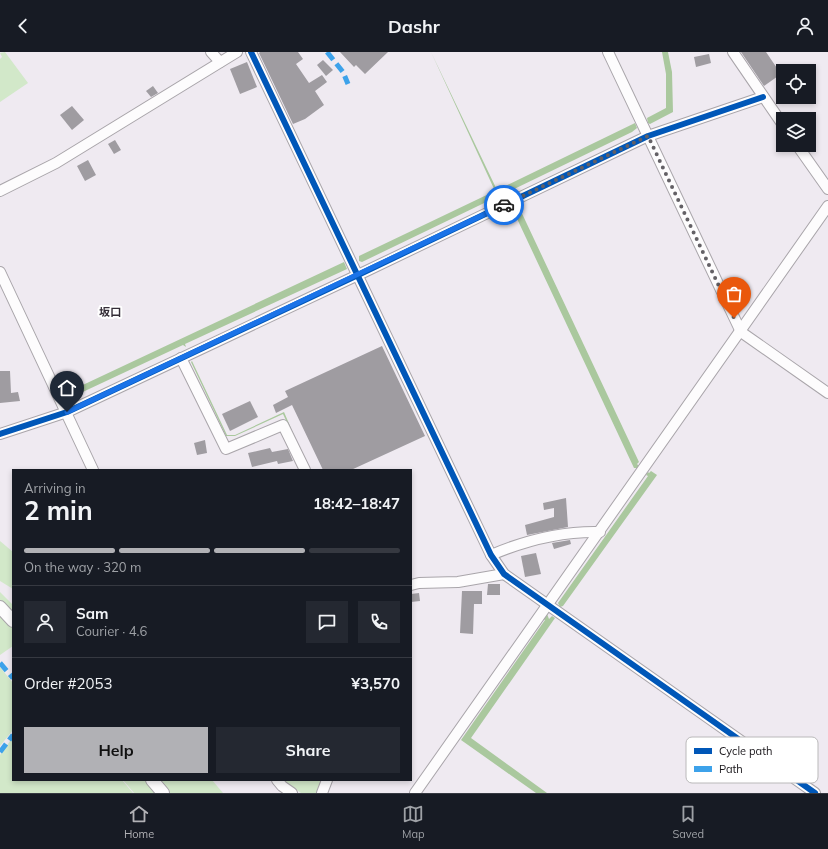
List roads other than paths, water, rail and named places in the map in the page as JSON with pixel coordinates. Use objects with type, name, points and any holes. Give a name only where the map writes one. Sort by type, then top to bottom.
[{"type":"main road","points":[[0,607],[12,620]]},
{"type":"main road","points":[[153,781],[163,793]]},
{"type":"street","points":[[211,52],[220,62]]},
{"type":"street","points":[[0,191],[56,163],[238,52]]},
{"type":"street","points":[[251,52],[491,555],[504,574],[547,606],[735,737]]},
{"type":"street","points":[[608,52],[741,332],[828,393]]},
{"type":"street","points":[[733,52],[776,115]]},
{"type":"street","points":[[0,434],[67,412],[648,136],[764,97]]},
{"type":"street","points":[[802,152],[828,189]]},
{"type":"street","points":[[415,793],[741,332],[828,206]]},
{"type":"street","points":[[0,272],[93,469]]},
{"type":"street","points":[[180,358],[226,449],[283,425],[305,469]]},
{"type":"street","points":[[491,555],[510,547],[559,534],[600,532]]},
{"type":"street","points":[[412,585],[419,583],[458,582],[504,574]]},
{"type":"street","points":[[278,781],[292,793]]},
{"type":"street","points":[[322,793],[327,781]]},
{"type":"street","points":[[801,783],[815,793]]},
{"type":"district","name":"坂口","points":[[110,312]]}]
